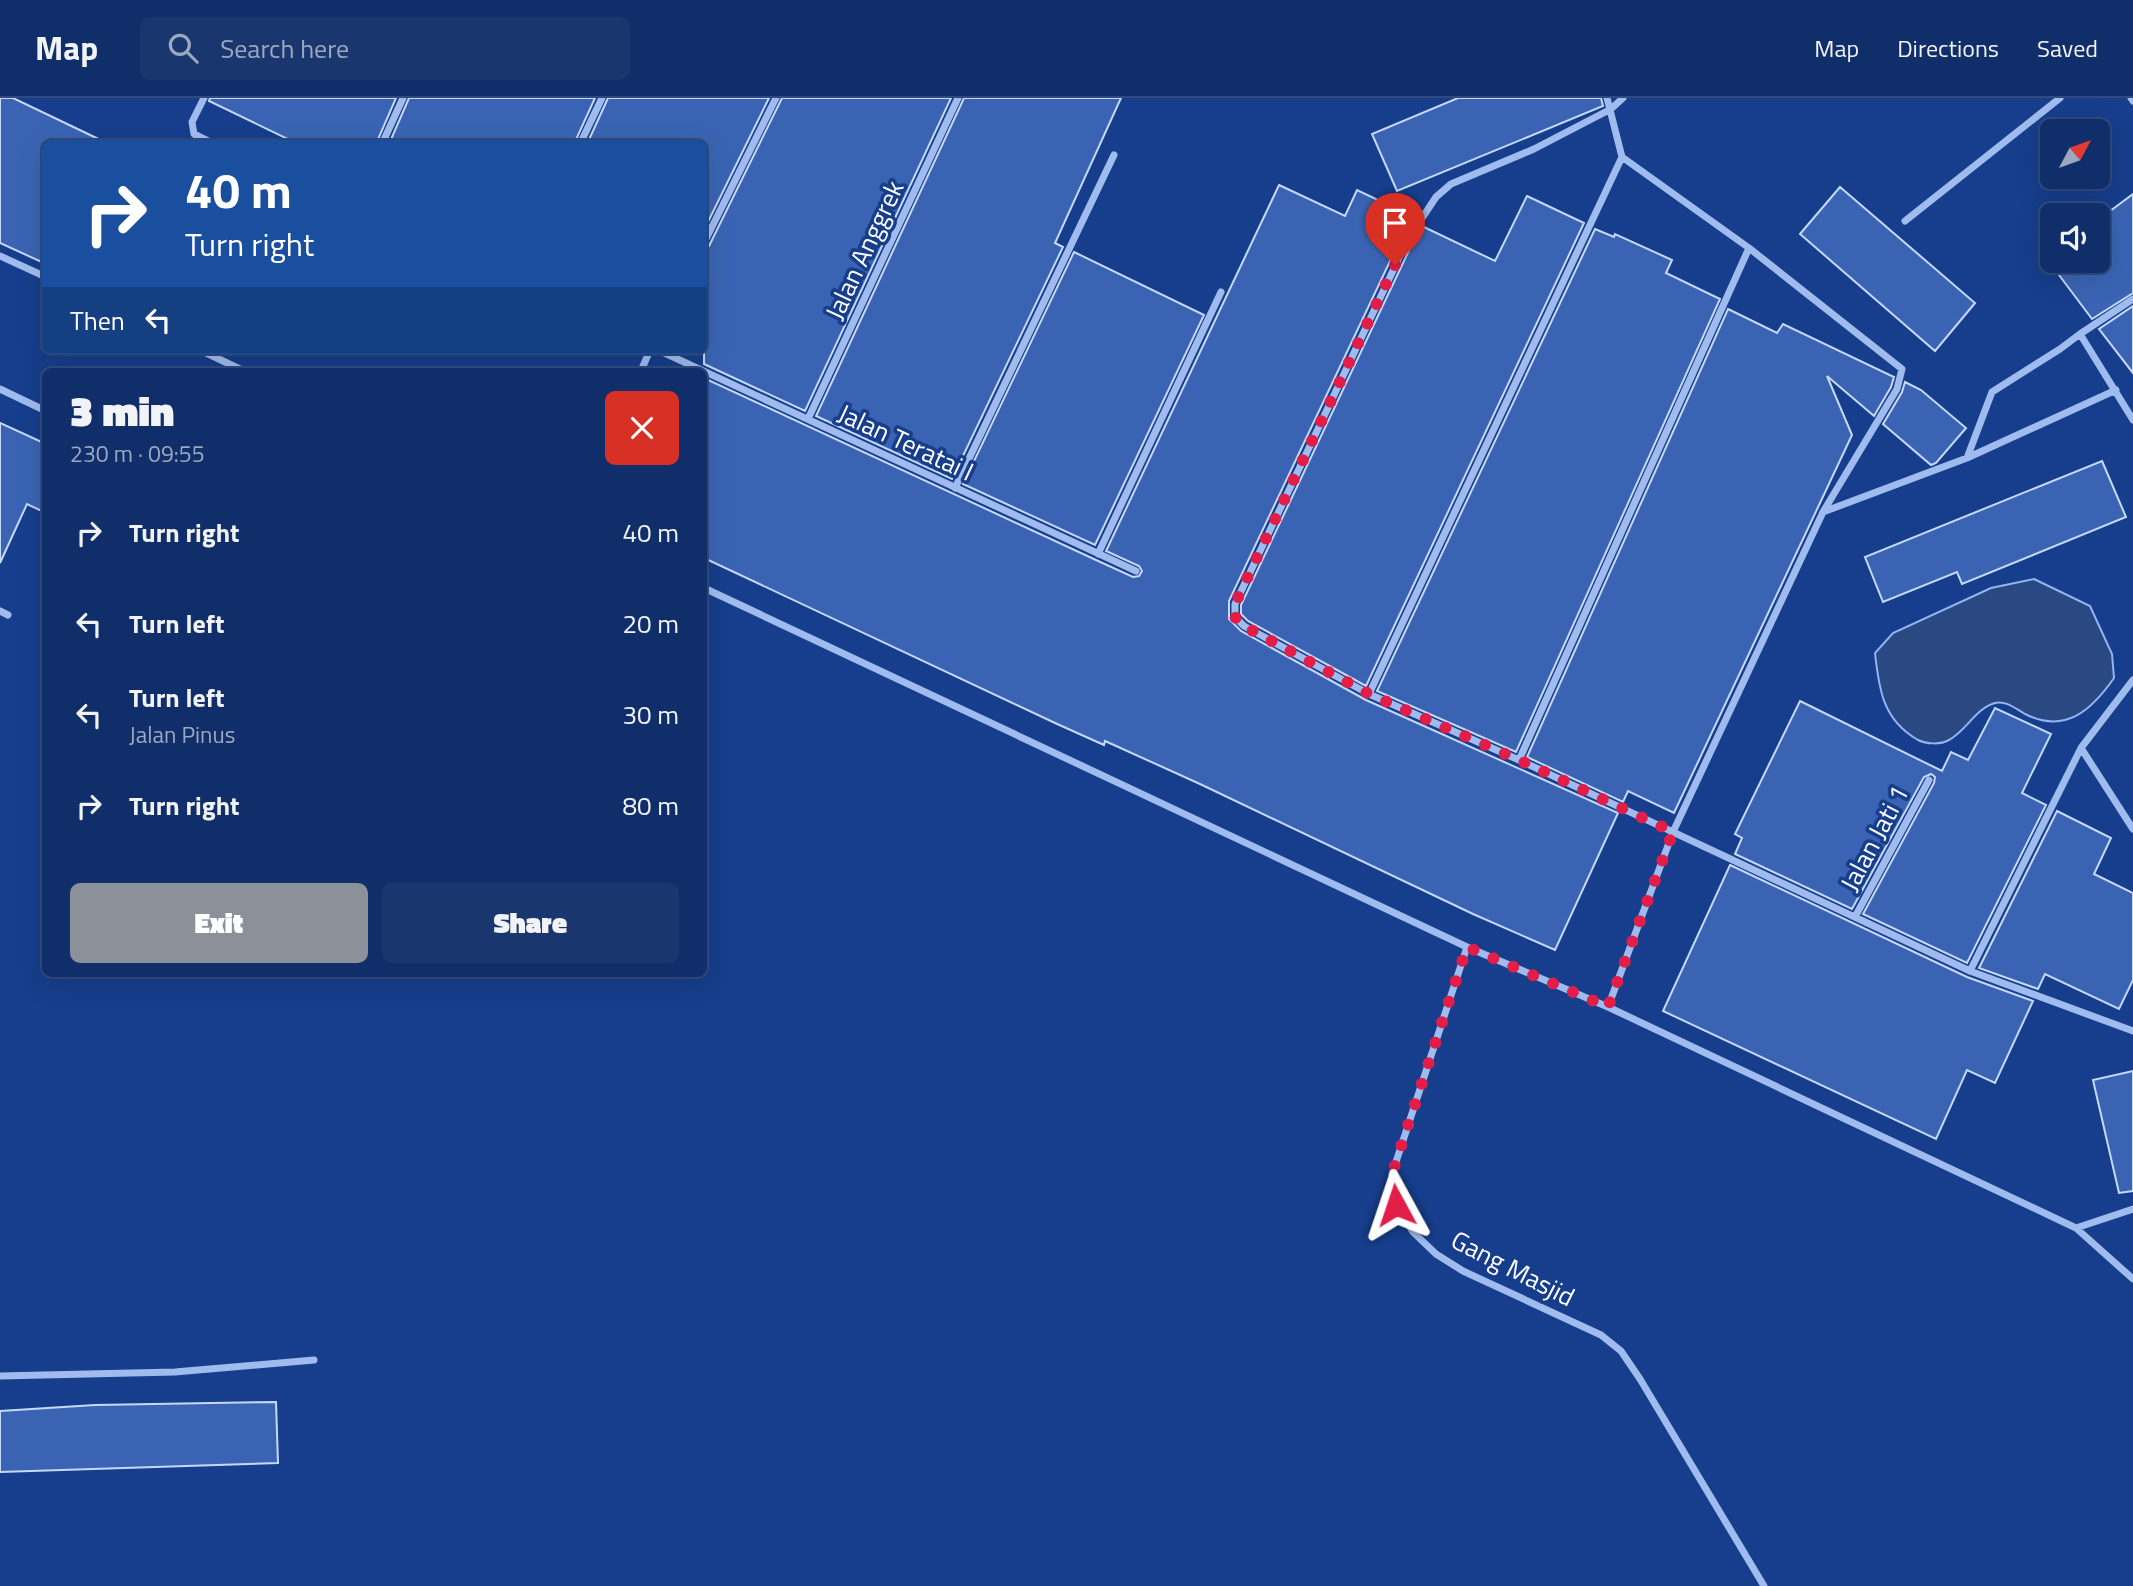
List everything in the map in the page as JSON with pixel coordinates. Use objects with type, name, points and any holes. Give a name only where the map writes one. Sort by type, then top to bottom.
[{"type":"street","points":[[204,98],[192,122],[194,134],[206,140]]},
{"type":"street","points":[[384,140],[403,98]]},
{"type":"street","points":[[582,140],[602,98]]},
{"type":"street","points":[[707,237],[776,98]]},
{"type":"street","name":"Jalan Anggrek","points":[[808,419],[958,98]]},
{"type":"street","points":[[1369,694],[1622,156],[1607,98]]},
{"type":"street","points":[[1623,98],[1611,109],[1534,149],[1451,184],[1436,198],[1407,241],[1235,604],[1235,617],[1244,626],[1369,694],[1519,760],[1970,971],[2133,1031]]},
{"type":"street","points":[[1905,221],[2060,98]]},
{"type":"street","points":[[955,488],[1114,155]]},
{"type":"street","points":[[1608,1007],[1673,832],[1823,512],[1896,389],[1902,369],[1749,248],[1622,156]]},
{"type":"street","points":[[1519,760],[1749,248]]},
{"type":"street","points":[[0,256],[42,275]]},
{"type":"street","points":[[1098,554],[1221,292]]},
{"type":"street","points":[[1967,458],[1992,392],[2133,299]]},
{"type":"street","points":[[2080,334],[2133,420]]},
{"type":"street","points":[[208,354],[238,368]]},
{"type":"street","name":"Jalan Teratai I","points":[[667,354],[697,368]]},
{"type":"street","name":"Jalan Teratai I","points":[[707,373],[1136,571]]},
{"type":"street","points":[[0,388],[42,409]]},
{"type":"street","points":[[1823,512],[1967,458],[2116,390]]},
{"type":"street","points":[[707,589],[1467,947],[1608,1007],[2076,1228],[2133,1279]]},
{"type":"street","points":[[0,611],[8,615]]},
{"type":"street","points":[[1970,971],[2081,748],[2133,680]]},
{"type":"street","points":[[2081,748],[2133,829]]},
{"type":"street","name":"Jalan Jati 1","points":[[1855,917],[1929,780]]},
{"type":"street","name":"Gang Masjid","points":[[1467,947],[1392,1174],[1396,1205],[1413,1232],[1436,1254],[1462,1271],[1601,1335],[1621,1351],[1764,1586]]},
{"type":"street","points":[[2076,1228],[2133,1209]]},
{"type":"street","points":[[0,1376],[175,1373],[314,1360]]},
{"type":"water","points":[[2034,579],[2090,606],[2112,654],[2114,678],[2105,690],[2086,709],[2065,720],[2039,720],[1999,702],[1982,710],[1945,742],[1925,742],[1906,732],[1885,703],[1878,679],[1875,653],[1893,633],[1991,588]]},
{"type":"building","points":[[0,98],[13,98],[101,140],[42,140],[42,262],[0,243]]},
{"type":"building","points":[[210,98],[396,98],[378,140],[290,140],[209,101]]},
{"type":"building","points":[[409,98],[595,98],[576,140],[391,140]]},
{"type":"building","points":[[608,98],[769,98],[707,224],[707,140],[589,140]]},
{"type":"building","points":[[782,98],[951,98],[805,411],[704,364],[704,354],[707,354],[709,246]]},
{"type":"building","points":[[964,98],[1121,98],[1055,243],[1063,247],[952,479],[816,416]]},
{"type":"building","points":[[1458,98],[1601,98],[1603,106],[1397,191],[1372,134]]},
{"type":"building","points":[[1279,185],[1345,216],[1357,190],[1414,217],[1401,238],[1229,601],[1229,619],[1241,631],[1366,700],[1618,813],[1555,950],[1473,914],[1200,784],[1105,741],[1104,745],[1055,723],[707,559],[707,379],[1133,577],[1139,576],[1142,571],[1139,566],[1106,551]]},
{"type":"building","points":[[1840,187],[1975,303],[1935,351],[1800,234]]},
{"type":"building","points":[[2133,194],[2133,293],[2092,319],[2058,273],[2110,273],[2110,211]]},
{"type":"building","points":[[1527,196],[1584,223],[1366,686],[1248,621],[1241,614],[1241,605],[1412,244],[1424,227],[1495,261]]},
{"type":"building","points":[[1595,229],[1614,237],[1615,234],[1672,260],[1666,273],[1720,299],[1516,752],[1377,691]]},
{"type":"building","points":[[1074,252],[1204,315],[1095,545],[963,484]]},
{"type":"building","points":[[2133,306],[2133,373],[2099,329]]},
{"type":"building","points":[[1728,309],[1777,333],[1783,324],[1894,377],[1874,416],[1827,376],[1852,435],[1674,813],[1628,791],[1623,802],[1527,757]]},
{"type":"building","points":[[1905,382],[1921,390],[1966,428],[1936,463],[1931,465],[1883,424]]},
{"type":"building","points":[[0,423],[42,442],[42,511],[27,504],[0,563]]},
{"type":"building","points":[[2102,461],[2126,517],[1962,584],[1957,572],[1883,602],[1865,557]]},
{"type":"building","points":[[1800,701],[1942,771],[1951,752],[1968,760],[1995,708],[2051,734],[2022,793],[2046,805],[1967,963],[1863,914],[1934,783],[1935,777],[1931,774],[1924,777],[1852,909],[1735,854],[1742,838],[1735,834]]},
{"type":"building","points":[[2057,811],[2111,838],[2094,874],[2133,893],[2133,980],[2119,1009],[2045,974],[2038,989],[1979,968]]},
{"type":"building","points":[[1730,865],[1967,977],[2033,1001],[1995,1083],[1967,1070],[1936,1139],[1663,1011]]},
{"type":"building","points":[[2133,1071],[2133,1191],[2119,1193],[2093,1080]]},
{"type":"building","points":[[276,1402],[278,1463],[0,1472],[0,1411],[95,1405]]},
{"type":"route","points":[[1395,265],[1235,604],[1235,617],[1244,626],[1369,694],[1673,832],[1608,1007],[1467,947],[1392,1174],[1396,1205]]}]
